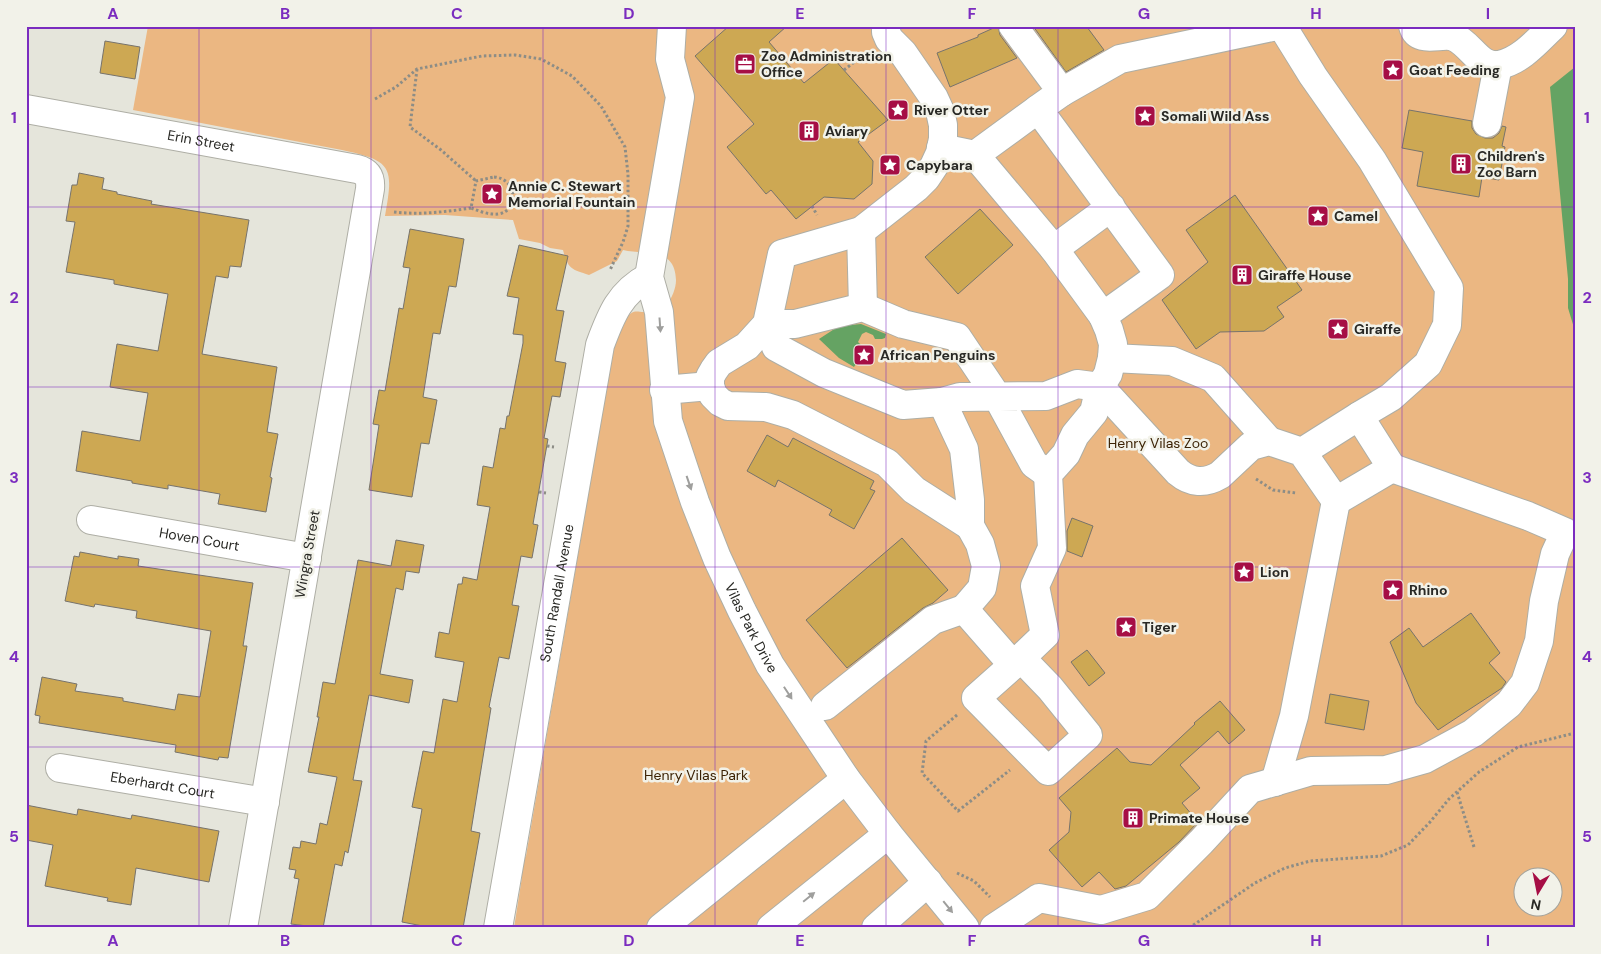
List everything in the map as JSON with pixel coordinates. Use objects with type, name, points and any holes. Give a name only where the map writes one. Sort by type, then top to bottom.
[{"type":"street","points":[[650,277],[680,97],[670,59],[672,26]]},
{"type":"street","points":[[825,706],[933,620],[964,609],[982,588],[986,566],[980,544],[970,526],[914,490],[887,463],[793,415],[766,407],[728,406],[720,402],[710,386],[710,377],[719,363],[747,346],[767,324],[782,254],[861,231],[926,178],[934,166],[941,148],[943,125],[940,112],[934,98],[903,54],[889,39],[886,26]]},
{"type":"street","points":[[1013,26],[1062,92]]},
{"type":"street","points":[[975,155],[1062,92],[1120,59],[1277,26]]},
{"type":"street","points":[[1282,26],[1313,76],[1372,160],[1450,288],[1447,325],[1428,364],[1391,398],[1302,452]]},
{"type":"street","points":[[1413,26],[1414,30],[1427,38],[1454,37],[1465,43],[1475,55],[1489,64],[1498,65],[1511,61],[1523,53],[1553,26]]},
{"type":"street","points":[[1487,123],[1498,65]]},
{"type":"street","name":"Erin Street","points":[[26,109],[357,169],[364,171],[370,180]]},
{"type":"street","points":[[1038,109],[1160,275],[1103,316]]},
{"type":"street","points":[[941,148],[975,155],[1054,249],[1103,316],[1112,344],[1112,358],[1108,374],[1100,387],[1094,412],[1075,435],[1066,454],[1048,474],[1052,548],[1035,586],[1045,635],[1017,661],[976,698],[1048,771],[1088,735],[1050,688],[1017,661],[964,609]]},
{"type":"street","name":"Wingra Street","points":[[243,928],[370,189],[370,180]]},
{"type":"street","points":[[1054,249],[1110,208]]},
{"type":"street","points":[[861,231],[863,307]]},
{"type":"street","name":"Vilas Park Drive","points":[[650,277],[659,312],[668,421],[716,558],[770,665],[846,779],[888,834],[965,928]]},
{"type":"street","name":"South Randall Avenue","points":[[498,928],[600,344],[618,304],[633,286],[650,277]]},
{"type":"street","points":[[767,324],[795,324],[863,307],[902,324],[957,338],[998,398],[1034,464],[1048,474]]},
{"type":"street","points":[[767,324],[776,348],[824,373],[903,405],[942,402],[960,397],[1046,396],[1077,384],[1100,387],[1184,477],[1200,482],[1220,475],[1251,446],[1269,441]]},
{"type":"street","points":[[1112,358],[1172,361],[1213,378],[1269,441],[1302,452],[1333,496],[1294,716],[1275,782]]},
{"type":"street","points":[[664,390],[710,386]]},
{"type":"street","points":[[942,402],[964,449],[970,500],[970,526]]},
{"type":"street","points":[[994,928],[1040,898],[1102,910],[1146,896],[1201,842],[1250,789],[1311,772],[1386,770],[1425,759],[1473,733],[1509,704],[1525,684],[1539,641],[1544,601],[1552,563],[1565,532],[1528,516],[1392,468],[1359,416]]},
{"type":"street","points":[[1333,496],[1392,468]]},
{"type":"street","name":"Hoven Court","points":[[91,520],[306,558]]},
{"type":"street","name":"Eberhardt Court","points":[[60,768],[265,802]]},
{"type":"street","points":[[661,928],[846,779]]},
{"type":"street","points":[[771,928],[888,834]]},
{"type":"street","points":[[876,928],[928,882]]},
{"type":"path","points":[[374,99],[396,87],[417,70],[482,56],[528,56],[541,59],[572,76],[601,106],[624,147],[628,174],[628,226],[623,242],[608,274]]},
{"type":"path","points":[[417,70],[410,127],[441,150],[476,181]]},
{"type":"path","points":[[386,212],[409,214],[471,208],[492,214],[504,213],[508,210],[513,197],[510,185],[506,180],[494,176],[476,181]]},
{"type":"path","points":[[471,208],[476,181]]},
{"type":"path","points":[[1232,463],[1274,490],[1333,496]]},
{"type":"path","points":[[976,698],[926,741],[922,773],[958,811],[1030,754]]},
{"type":"path","points":[[1189,928],[1255,883],[1285,868],[1310,861],[1381,856],[1408,845],[1457,792],[1479,772],[1518,747],[1575,733]]},
{"type":"path","points":[[1457,792],[1474,847]]},
{"type":"green space","name":"Henry Vilas Zoo","points":[[148,26],[1575,26],[1575,928],[514,928],[522,877],[521,862],[526,856],[614,346],[622,325],[630,314],[652,311],[668,303],[675,286],[674,269],[670,262],[657,254],[623,250],[617,261],[589,275],[571,267],[563,250],[519,239],[513,220],[445,215],[385,216],[389,186],[389,176],[386,168],[371,158],[342,150],[133,110]]},
{"type":"shaded area","points":[[1575,67],[1575,331],[1568,308],[1568,279],[1550,87]]},
{"type":"shaded area","points":[[861,324],[886,334],[885,338],[875,339],[873,335],[866,332],[862,334],[858,342],[862,346],[862,355],[854,367],[839,358],[819,339],[839,326]]},
{"type":"building","name":"Aviary","points":[[729,26],[787,26],[769,42],[804,83],[834,59],[888,120],[858,142],[873,161],[872,184],[854,199],[824,197],[796,219],[771,190],[766,194],[727,147],[754,124],[695,56]]},
{"type":"building","points":[[998,26],[1000,35],[1017,58],[950,87],[937,53],[978,37],[978,35]]},
{"type":"building","points":[[1033,26],[1089,26],[1087,27],[1104,50],[1066,72]]},
{"type":"building","points":[[105,41],[140,47],[135,79],[100,73]]},
{"type":"building","name":"Children's Zoo Barn","points":[[1409,110],[1472,121],[1472,128],[1476,134],[1485,138],[1493,138],[1499,133],[1502,126],[1506,127],[1502,146],[1505,147],[1499,180],[1482,177],[1479,197],[1417,186],[1423,152],[1402,148]]},
{"type":"building","points":[[79,173],[104,178],[102,189],[152,201],[151,204],[249,220],[241,267],[230,266],[228,278],[216,276],[202,354],[277,367],[267,432],[278,434],[266,512],[218,504],[220,494],[168,485],[168,489],[76,471],[82,431],[140,441],[148,393],[110,387],[117,344],[158,351],[168,294],[114,284],[114,280],[66,272],[75,222],[66,221],[72,185],[77,185]]},
{"type":"building","name":"Giraffe House","points":[[1235,195],[1302,290],[1277,307],[1284,317],[1264,331],[1220,332],[1196,349],[1162,300],[1208,262],[1186,230]]},
{"type":"building","points":[[980,209],[1013,245],[958,294],[925,257]]},
{"type":"building","points":[[410,229],[464,239],[456,287],[449,286],[440,334],[433,333],[423,397],[437,400],[429,444],[421,443],[412,497],[369,490],[379,425],[373,424],[379,390],[385,391],[399,308],[403,309],[410,268],[403,267]]},
{"type":"building","points":[[519,245],[568,256],[556,310],[564,311],[555,361],[566,363],[560,397],[552,396],[544,438],[548,439],[533,524],[538,525],[532,558],[521,556],[512,605],[519,606],[509,659],[499,657],[489,707],[491,708],[471,831],[480,833],[463,928],[433,928],[402,922],[422,809],[412,807],[423,751],[434,753],[443,699],[457,702],[464,662],[435,657],[439,632],[449,634],[458,584],[462,584],[463,577],[477,580],[490,507],[477,505],[483,466],[493,468],[500,428],[505,429],[507,416],[509,416],[523,343],[523,335],[513,334],[519,298],[507,296]]},
{"type":"building","points":[[767,435],[788,447],[793,438],[874,481],[870,489],[875,491],[854,529],[829,515],[832,510],[778,480],[775,487],[747,471]]},
{"type":"building","points":[[1072,518],[1093,526],[1082,557],[1067,551],[1067,531]]},
{"type":"building","points":[[902,538],[948,590],[847,668],[806,620]]},
{"type":"building","points":[[396,540],[424,545],[419,573],[406,571],[403,590],[396,588],[380,674],[413,680],[409,703],[369,695],[353,780],[362,781],[348,853],[345,851],[342,866],[335,864],[323,928],[291,924],[299,879],[294,878],[296,870],[289,869],[293,847],[300,848],[301,841],[316,844],[320,823],[327,825],[337,777],[308,772],[319,717],[317,717],[323,682],[335,684],[358,560],[391,566]]},
{"type":"building","points":[[80,552],[118,559],[118,556],[139,559],[138,566],[253,583],[243,646],[247,646],[228,758],[219,757],[218,760],[175,752],[176,745],[39,723],[40,716],[35,715],[42,677],[77,684],[75,691],[123,698],[123,701],[175,710],[178,694],[200,697],[211,631],[136,618],[137,611],[95,604],[94,607],[65,601],[74,556],[79,557]]},
{"type":"building","points":[[1471,613],[1500,653],[1489,663],[1506,682],[1502,688],[1438,730],[1416,703],[1390,642],[1409,628],[1423,647]]},
{"type":"building","points":[[1087,650],[1105,673],[1089,686],[1071,662]]},
{"type":"building","points":[[1330,694],[1369,701],[1364,730],[1325,723]]},
{"type":"building","name":"Primate House","points":[[1220,701],[1245,730],[1229,744],[1218,731],[1180,765],[1200,788],[1182,803],[1198,822],[1179,842],[1126,886],[1115,889],[1099,872],[1082,887],[1049,850],[1069,832],[1071,812],[1059,798],[1117,748],[1130,762],[1151,765],[1194,723]]},
{"type":"building","points":[[26,805],[77,815],[78,809],[131,819],[132,815],[219,831],[209,882],[136,868],[131,905],[107,901],[108,898],[45,886],[53,845],[26,840]]},
{"type":"place","name":"Zoo Administration Office","points":[[745,64]]},
{"type":"place","name":"Goat Feeding","points":[[1393,70]]},
{"type":"place","name":"River Otter","points":[[898,110]]},
{"type":"place","name":"Somali Wild Ass","points":[[1145,116]]},
{"type":"place","name":"Aviary","points":[[809,131]]},
{"type":"place","name":"Children's Zoo Barn","points":[[1461,164]]},
{"type":"place","name":"Capybara","points":[[890,165]]},
{"type":"place","name":"Annie C. Stewart Memorial Fountain","points":[[492,194]]},
{"type":"place","name":"Camel","points":[[1318,216]]},
{"type":"place","name":"Giraffe House","points":[[1242,275]]},
{"type":"place","name":"Giraffe","points":[[1338,329]]},
{"type":"place","name":"African Penguins","points":[[864,355]]},
{"type":"place","name":"Lion","points":[[1244,572]]},
{"type":"place","name":"Rhino","points":[[1393,590]]},
{"type":"place","name":"Tiger","points":[[1126,627]]},
{"type":"place","name":"Primate House","points":[[1133,818]]},
{"type":"park label","name":"Henry Vilas Park","points":[[696,775]]}]
